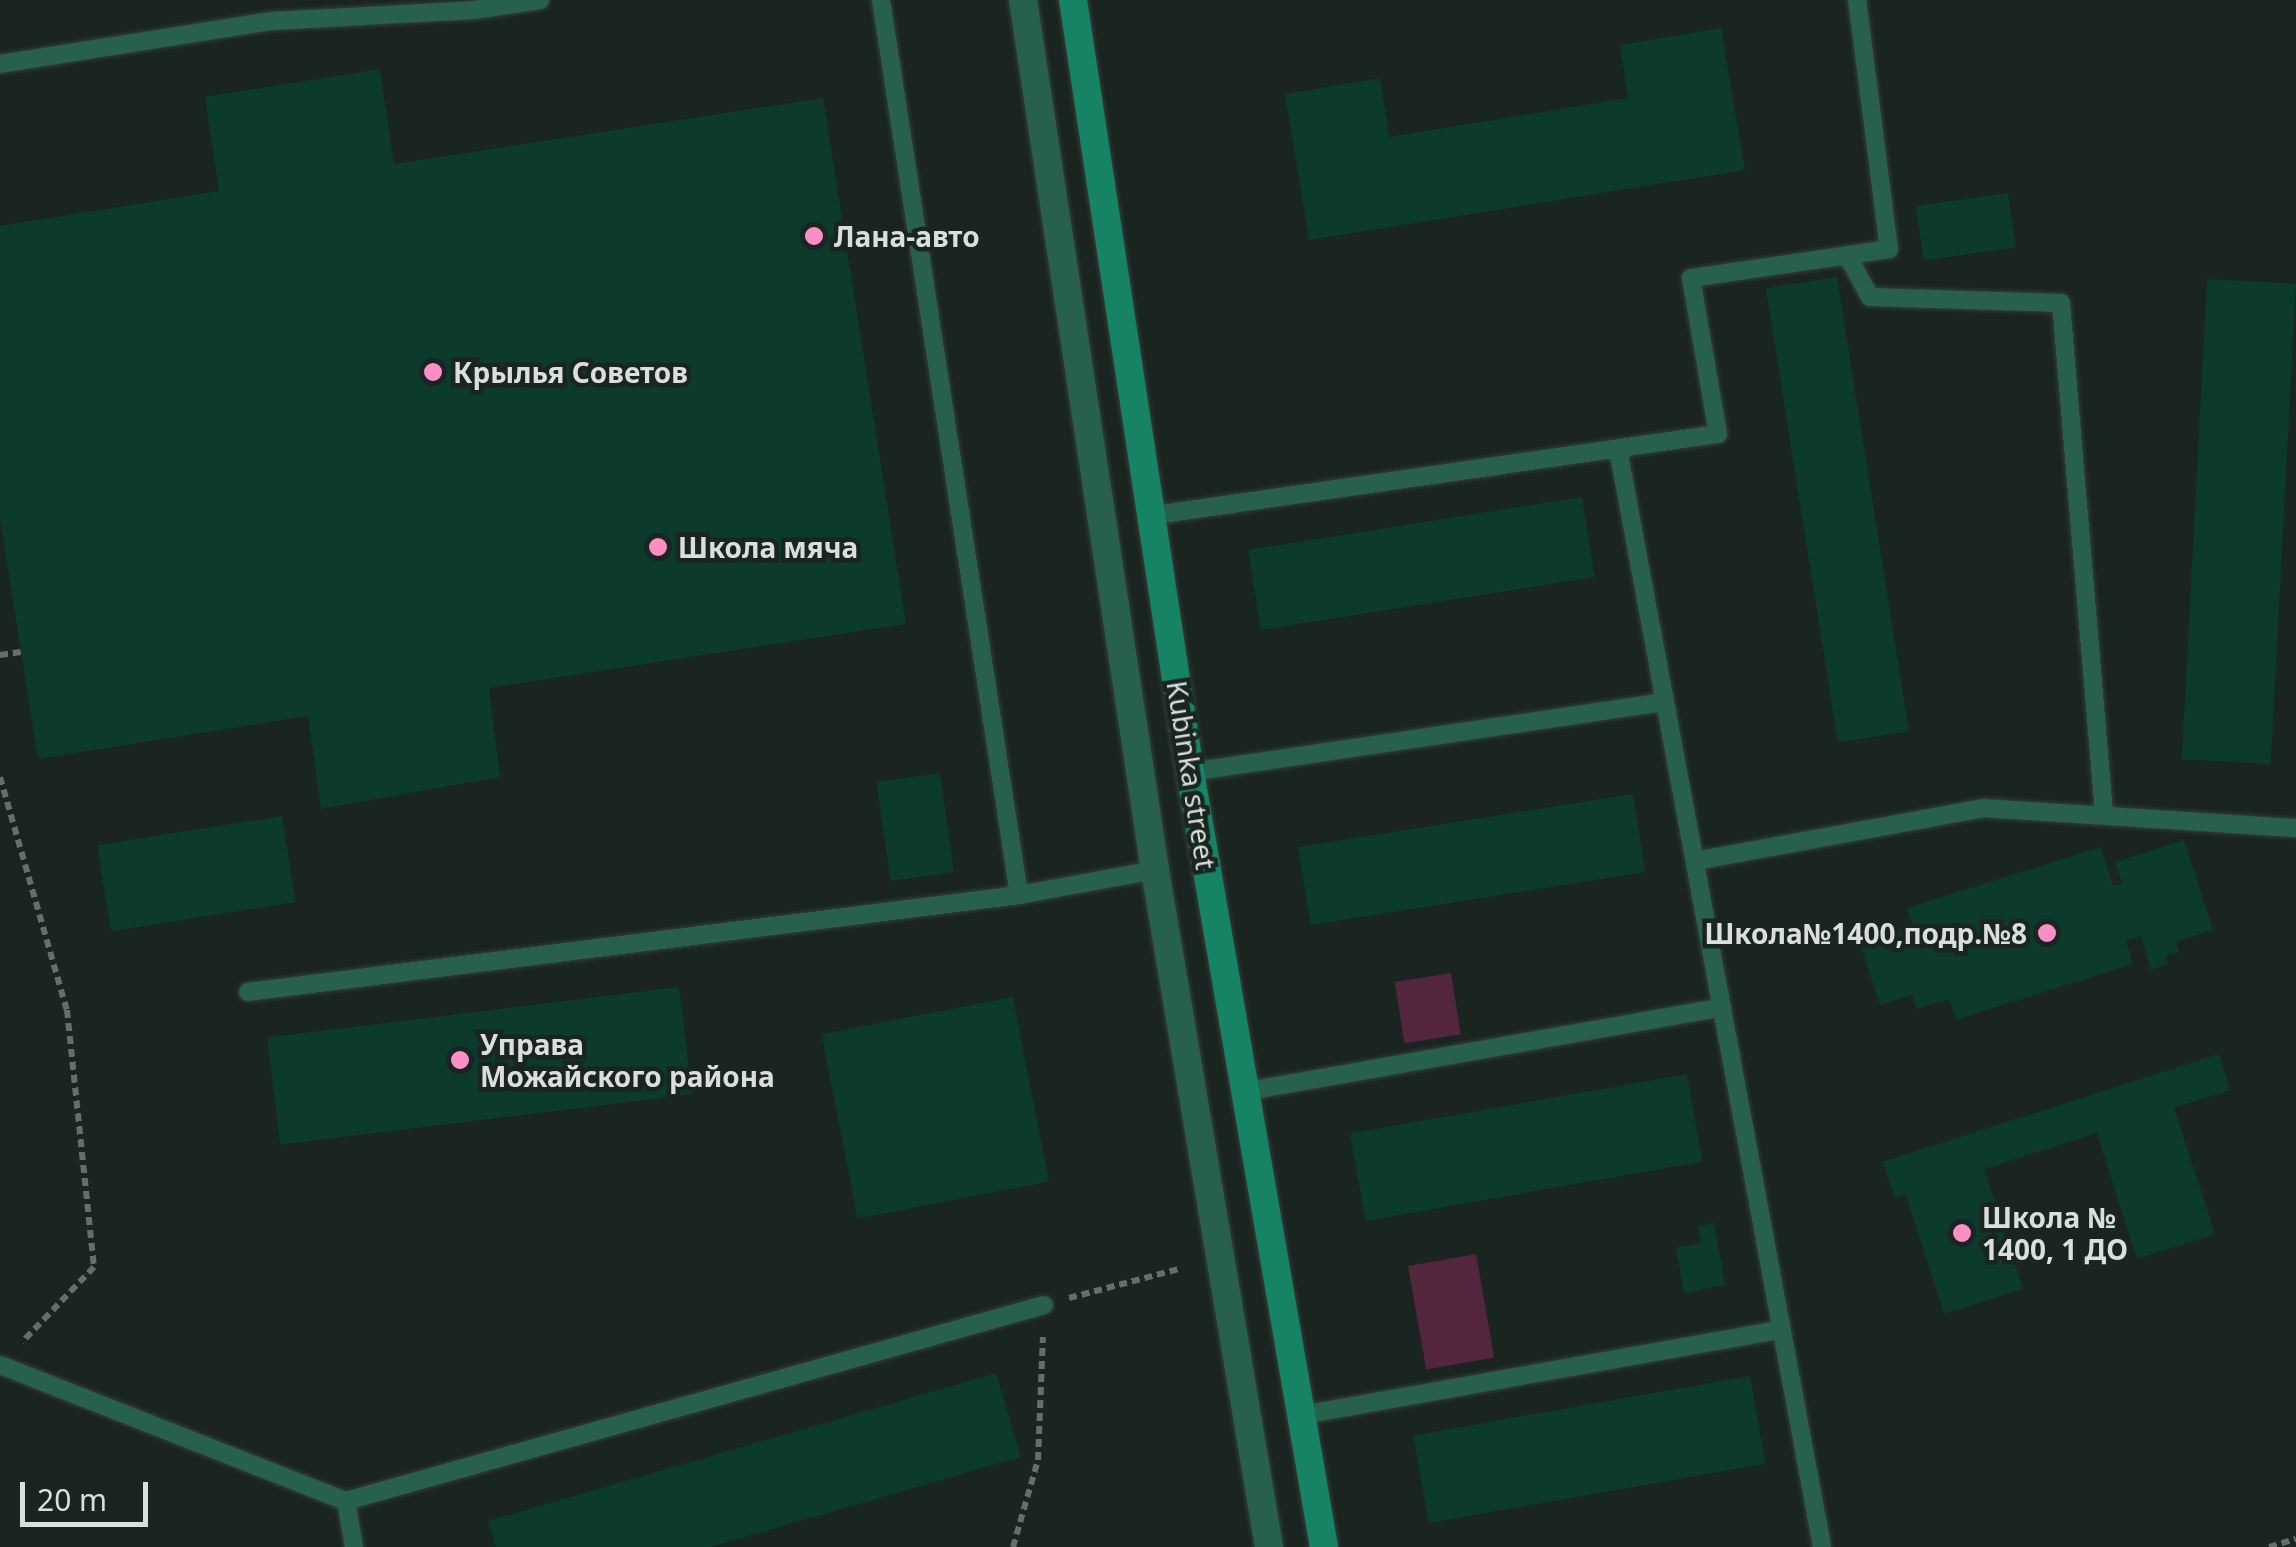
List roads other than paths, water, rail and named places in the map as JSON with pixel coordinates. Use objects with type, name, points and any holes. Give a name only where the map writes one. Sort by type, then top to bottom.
[{"type":"main road","name":"Kubinka street","points":[[1073,0],[1155,515],[1190,772],[1242,1092],[1324,1547]]},
{"type":"street","points":[[1023,0],[1155,870],[1268,1547]]},
{"type":"lane","points":[[0,64],[274,21],[474,10],[540,0]]},
{"type":"lane","points":[[881,0],[1019,894]]},
{"type":"lane","points":[[1155,515],[1718,434],[1691,278],[1889,249],[1857,0]]},
{"type":"lane","points":[[1848,254],[1870,298],[2061,303],[2104,813]]},
{"type":"lane","points":[[1618,449],[1822,1547]]},
{"type":"lane","points":[[1190,772],[1665,702]]},
{"type":"lane","points":[[1695,861],[1984,808],[2296,828]]},
{"type":"lane","points":[[248,992],[1019,894],[1155,870]]},
{"type":"lane","points":[[1242,1092],[1722,1007]]},
{"type":"lane","points":[[0,1365],[346,1501],[1044,1305]]},
{"type":"lane","points":[[1302,1414],[1781,1330]]},
{"type":"lane","points":[[346,1501],[354,1547]]},
{"type":"place","name":"Лана-авто","points":[[814,236]]},
{"type":"place","name":"Крылья Советов","points":[[433,372]]},
{"type":"place","name":"Школа мяча","points":[[658,547]]},
{"type":"place","name":"Школа№1400,подр.№8","points":[[2047,933]]},
{"type":"place","name":"Управа Можайского района","points":[[460,1060]]},
{"type":"place","name":"Школа № 1400, 1 ДО","points":[[1962,1233]]}]
